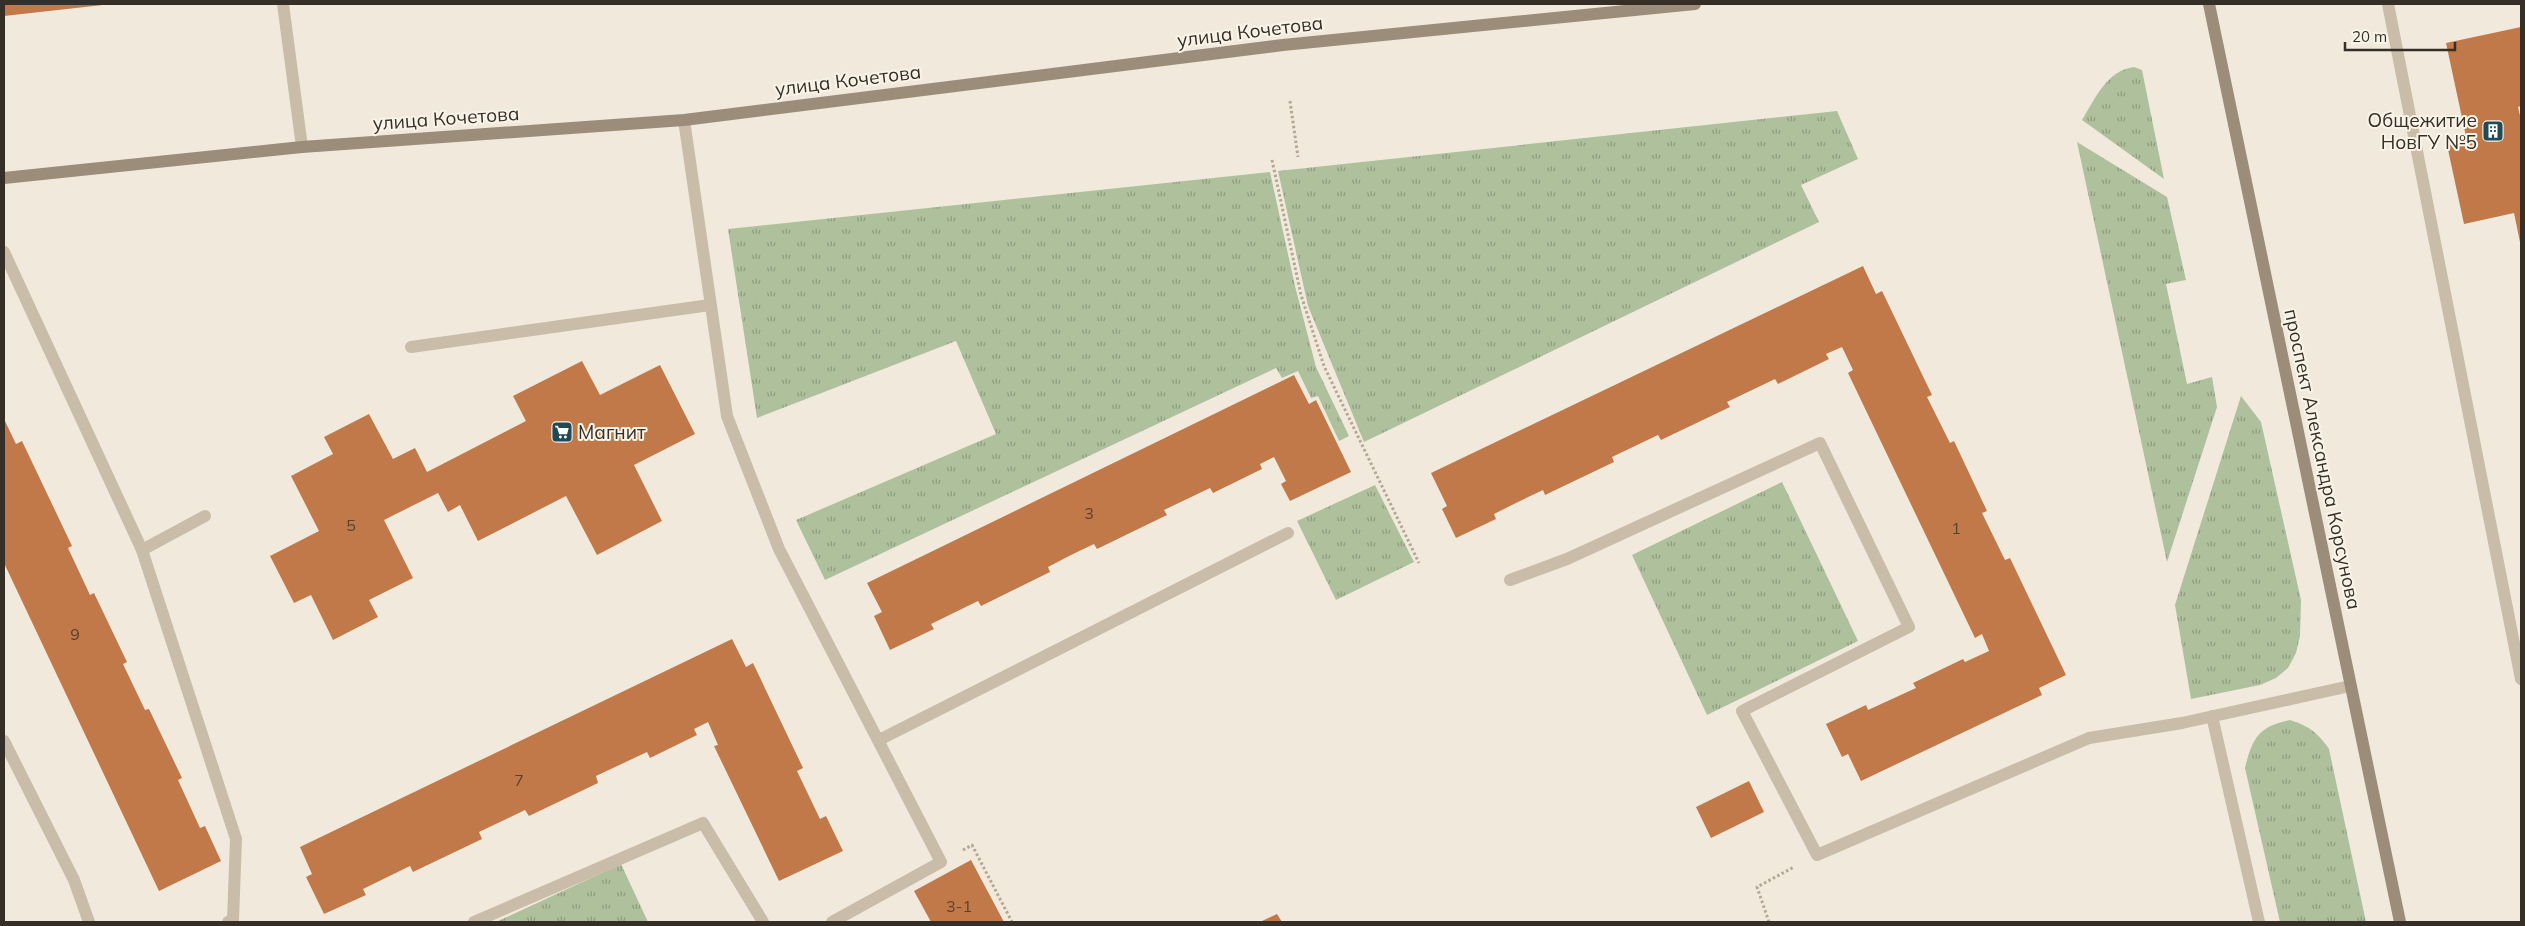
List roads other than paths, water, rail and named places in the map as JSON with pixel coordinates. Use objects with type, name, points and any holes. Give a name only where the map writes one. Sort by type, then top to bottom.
[{"type":"main road","name":"улица Кочетова","points":[[4,178],[302,147],[684,120],[1282,45],[1696,4]]},
{"type":"main road","name":"проспект Александра Корсунова","points":[[2209,4],[2400,922]]},
{"type":"lane","points":[[283,4],[302,147]]},
{"type":"lane","points":[[2388,4],[2521,679]]},
{"type":"lane","points":[[684,120],[727,416],[779,549],[941,862],[832,922]]},
{"type":"lane","points":[[4,252],[142,550],[236,839],[233,920],[228,922]]},
{"type":"lane","points":[[411,347],[710,305]]},
{"type":"lane","points":[[1510,580],[1567,559],[1820,443],[1909,627],[1742,711],[1817,855],[2089,738],[2212,716],[2350,686]]},
{"type":"lane","points":[[142,550],[205,516]]},
{"type":"lane","points":[[879,740],[1288,533]]},
{"type":"lane","points":[[2212,716],[2259,922]]},
{"type":"lane","points":[[4,741],[74,880],[89,922]]},
{"type":"lane","points":[[474,922],[702,823],[763,922]]},
{"type":"place","name":"Общежитие НовГУ №5","points":[[2493,131]]},
{"type":"place","name":"Магнит","points":[[562,432]]}]
